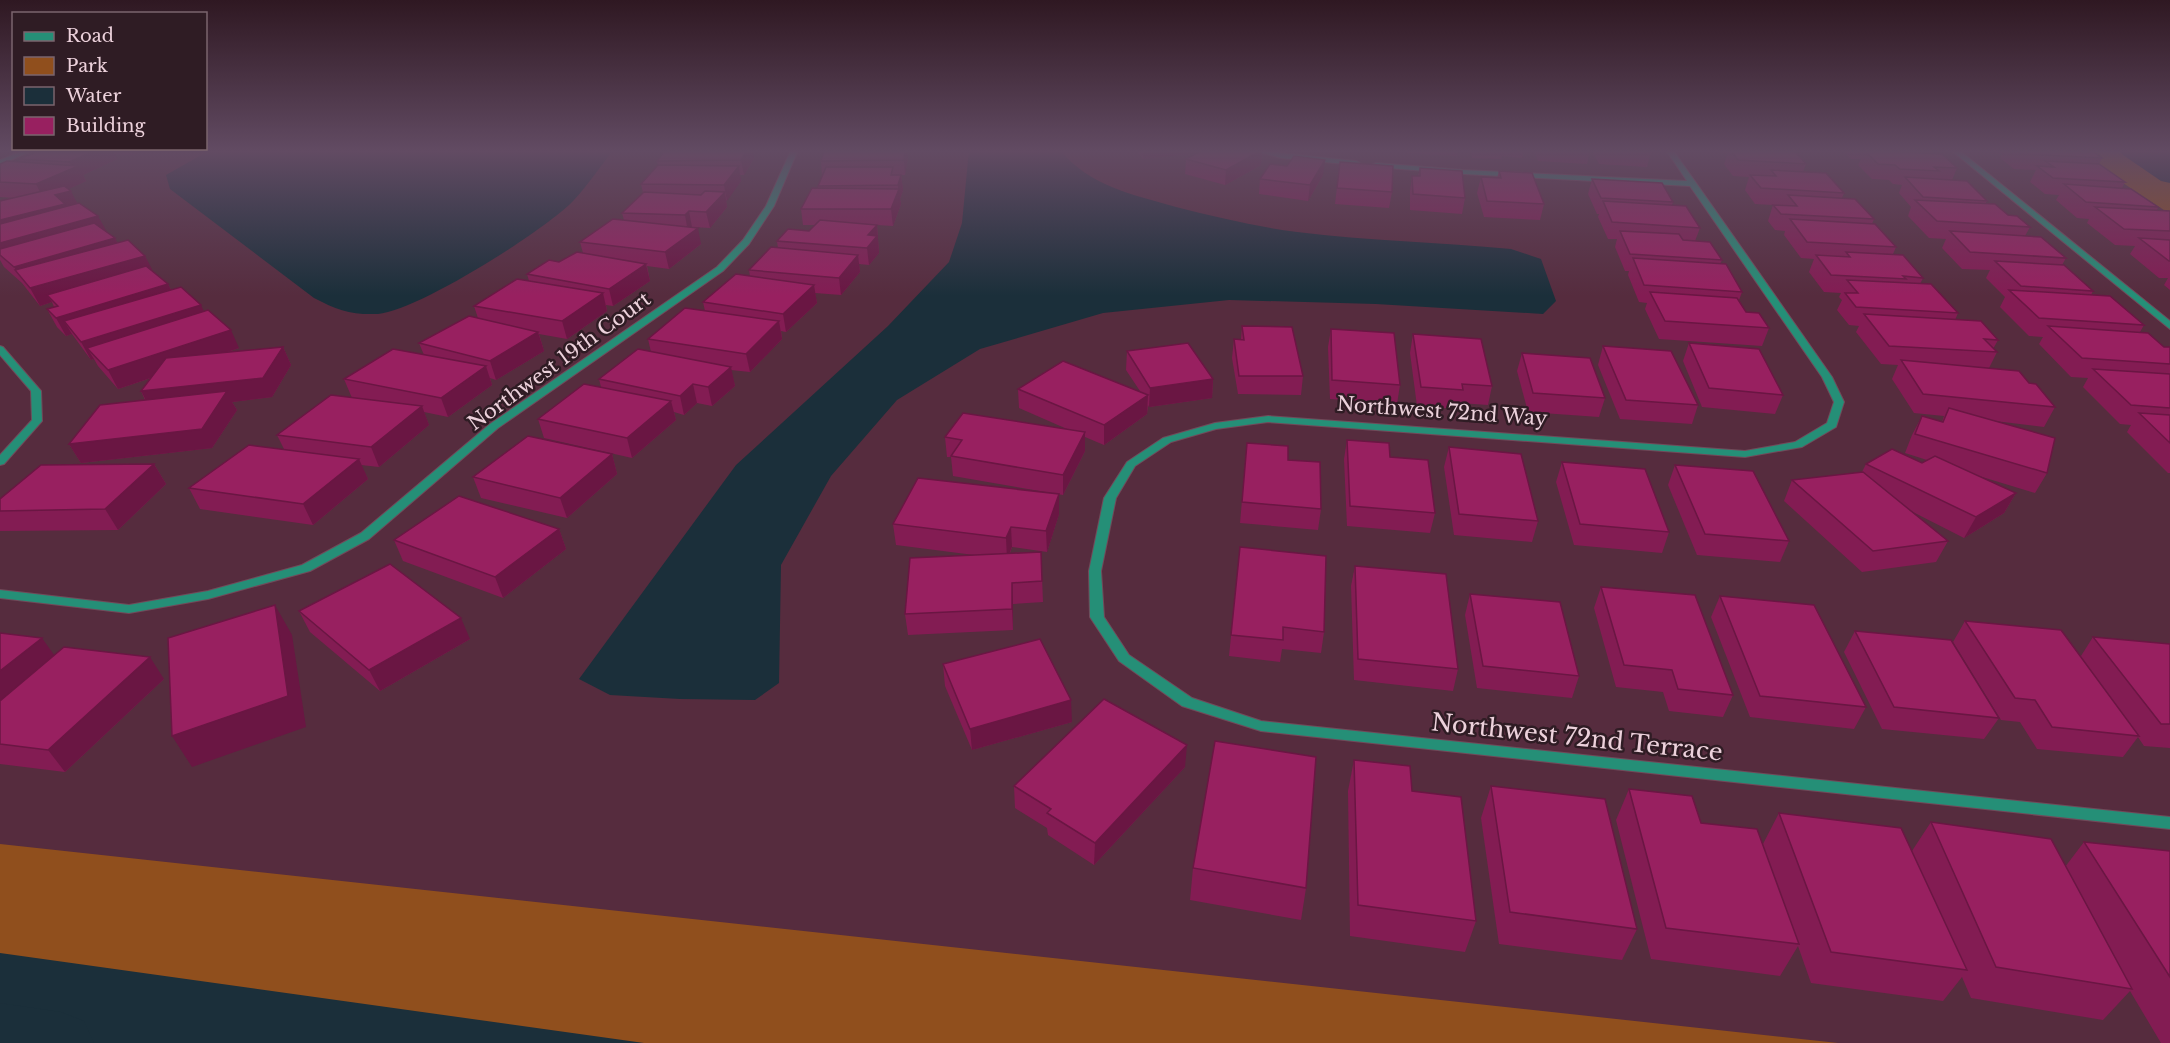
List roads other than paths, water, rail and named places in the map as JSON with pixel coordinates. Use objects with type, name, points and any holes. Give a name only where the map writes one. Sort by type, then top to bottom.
[{"type":"street","name":"Northwest 19th Court","points":[[0,594],[129,609],[208,594],[306,568],[365,536],[494,426],[720,269],[746,243],[773,199]]},
{"type":"street","name":"Northwest 72nd Way","points":[[1102,537],[1110,498],[1131,464],[1167,440],[1215,426],[1268,419],[1302,420],[1745,454],[1798,445],[1832,425],[1839,402],[1827,377],[1702,199]]},
{"type":"street","points":[[2014,199],[2170,326]]},
{"type":"street","points":[[0,349],[36,391],[37,421],[0,462]]},
{"type":"street","name":"Northwest 72nd Terrace","points":[[1102,537],[1095,571],[1097,617],[1124,658],[1187,702],[1261,726],[2170,823]]},
{"type":"water","points":[[183,199],[575,199],[537,230],[480,267],[450,285],[396,309],[378,314],[360,314],[344,311],[314,298]]},
{"type":"water","points":[[964,199],[1146,199],[1221,218],[1297,232],[1511,249],[1541,259],[1556,301],[1543,314],[1376,304],[1229,300],[1103,313],[980,349],[897,400],[831,476],[781,565],[779,683],[755,700],[680,699],[610,695],[579,679],[736,465],[888,326],[949,262],[962,223]]},
{"type":"water","points":[[0,953],[644,1043],[61,1043],[0,1034]]},
{"type":"waterway","points":[[0,1034],[61,1043]]}]
